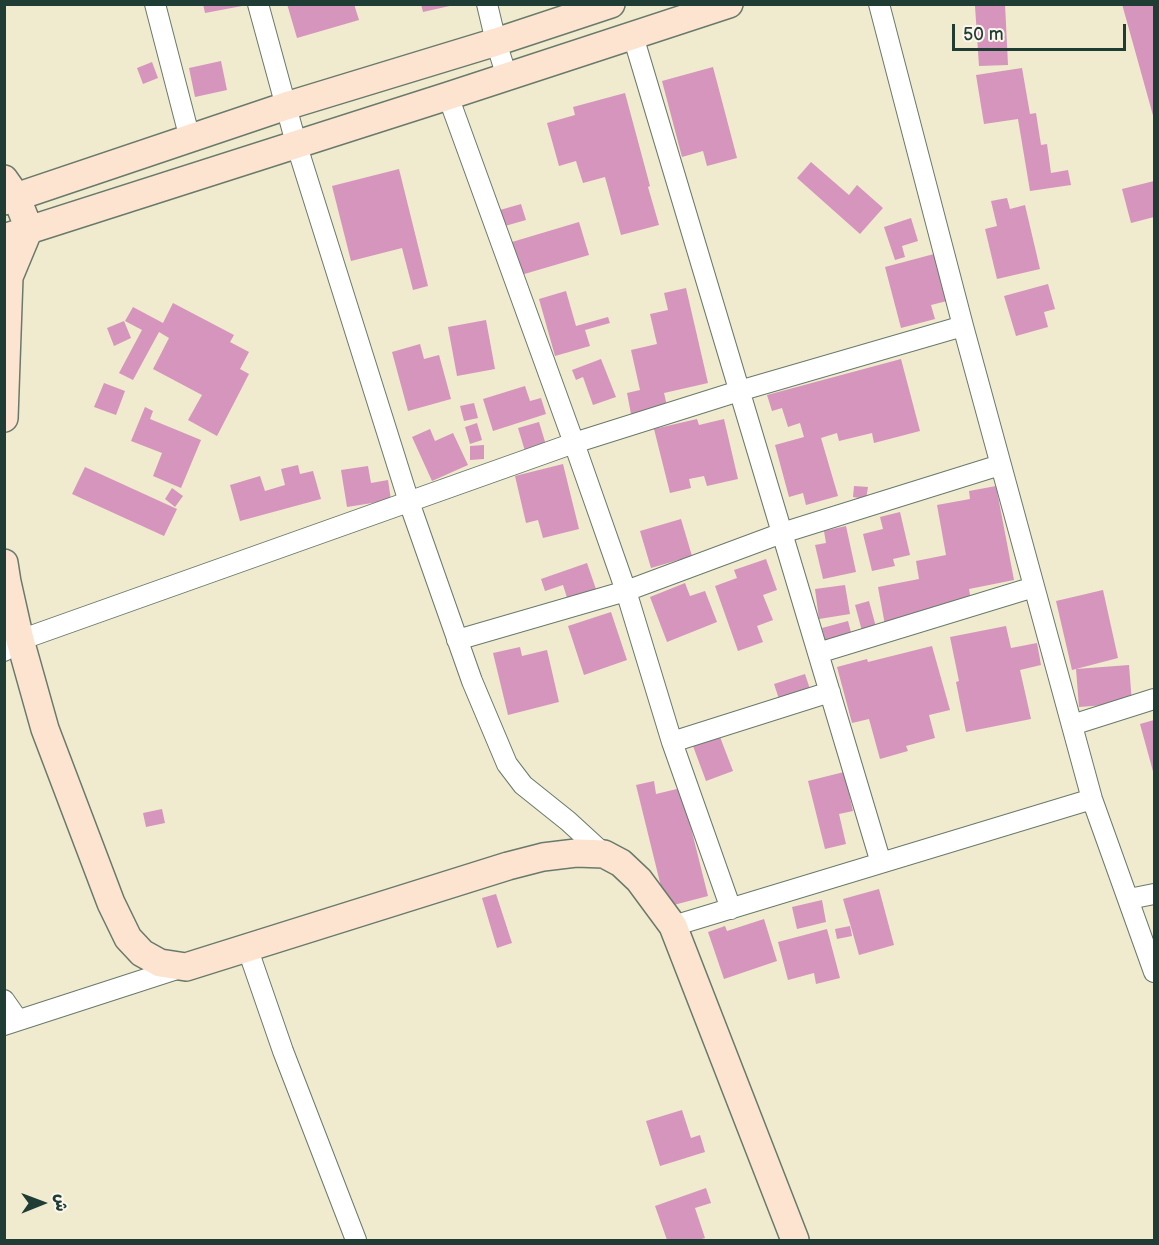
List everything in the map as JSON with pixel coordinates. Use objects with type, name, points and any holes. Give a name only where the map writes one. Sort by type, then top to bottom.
[{"type":"street","points":[[155,4],[190,139]]},
{"type":"street","points":[[258,4],[296,143],[409,502],[472,681],[507,764],[523,785],[604,854],[621,863],[639,880],[673,926],[795,1240]]},
{"type":"street","points":[[487,4],[507,77]]},
{"type":"street","points":[[17,233],[729,4]]},
{"type":"street","points":[[879,4],[1000,465],[1092,799],[1155,972]]},
{"type":"street","points":[[4,418],[7,274],[17,233],[8,192],[190,139],[286,106],[496,42],[596,7]]},
{"type":"street","points":[[633,36],[881,863]]},
{"type":"street","points":[[448,96],[626,591],[672,742],[731,909]]},
{"type":"street","points":[[12,646],[574,442],[963,326]]},
{"type":"street","points":[[457,640],[626,591],[782,533],[1000,465]]},
{"type":"street","points":[[4,563],[12,646],[111,903],[128,938],[142,953],[160,963],[186,967]]},
{"type":"street","points":[[818,653],[1034,587]]},
{"type":"street","points":[[672,742],[830,692]]},
{"type":"street","points":[[1071,725],[1155,699]]},
{"type":"street","points":[[673,926],[1092,799]]},
{"type":"street","points":[[4,1000],[11,1023],[508,866],[543,857],[576,853],[604,854]]},
{"type":"street","points":[[1129,899],[1155,894]]},
{"type":"street","points":[[247,947],[283,1051],[356,1240]]},
{"type":"building","points":[[203,4],[242,4],[242,6],[205,13]]},
{"type":"building","points":[[287,4],[354,4],[359,20],[297,38]]},
{"type":"building","points":[[421,4],[454,4],[454,5],[423,12]]},
{"type":"building","points":[[1005,4],[1008,65],[979,66],[975,6]]},
{"type":"building","points":[[1122,4],[1154,4],[1154,119]]},
{"type":"building","points":[[221,61],[227,90],[195,97],[189,68]]},
{"type":"building","points":[[152,62],[158,78],[143,84],[137,68]]},
{"type":"building","points":[[713,67],[737,158],[707,166],[703,151],[682,157],[662,81]]},
{"type":"building","points":[[1022,68],[1030,114],[1036,113],[1041,145],[1047,144],[1051,173],[1068,170],[1071,185],[1030,191],[1018,119],[984,124],[976,75]]},
{"type":"building","points":[[625,93],[659,225],[621,235],[605,177],[583,183],[576,161],[559,166],[547,123],[575,115],[573,107]]},
{"type":"building","points":[[811,162],[849,195],[857,185],[883,208],[860,234],[797,178]]},
{"type":"building","points":[[399,169],[428,286],[413,290],[402,248],[351,261],[332,186]]},
{"type":"building","points":[[1154,181],[1154,217],[1131,223],[1122,189]]},
{"type":"building","points":[[1007,198],[1010,209],[1025,205],[1040,269],[997,279],[985,229],[997,226],[991,201]]},
{"type":"building","points":[[521,204],[526,220],[505,226],[500,210]]},
{"type":"building","points":[[911,218],[918,241],[902,246],[905,257],[895,260],[884,227]]},
{"type":"building","points":[[579,222],[589,255],[521,275],[512,242]]},
{"type":"building","points":[[934,254],[947,301],[931,305],[935,319],[901,328],[885,267]]},
{"type":"building","points":[[1048,284],[1055,309],[1044,312],[1048,327],[1016,336],[1004,296]]},
{"type":"building","points":[[686,288],[708,383],[664,393],[667,406],[631,414],[627,393],[640,390],[631,350],[657,344],[650,314],[668,310],[664,293]]},
{"type":"building","points":[[566,291],[576,326],[608,317],[610,323],[585,330],[590,346],[555,356],[539,299]]},
{"type":"building","points":[[173,303],[234,335],[230,342],[249,352],[240,369],[249,374],[217,436],[188,420],[202,395],[153,369],[169,338],[159,332],[133,380],[119,373],[142,330],[125,321],[133,307],[163,323]]},
{"type":"building","points":[[486,320],[495,369],[457,376],[448,327]]},
{"type":"building","points":[[124,321],[131,338],[114,346],[107,328]]},
{"type":"building","points":[[420,344],[424,359],[439,355],[451,399],[408,411],[392,352]]},
{"type":"building","points":[[601,359],[616,397],[593,405],[583,377],[576,380],[572,370]]},
{"type":"building","points":[[901,359],[920,431],[874,443],[872,433],[839,441],[837,433],[821,438],[838,496],[806,505],[803,493],[789,497],[775,445],[804,437],[800,423],[788,427],[782,408],[772,411],[767,395]]},
{"type":"building","points":[[104,383],[125,391],[116,415],[94,407]]},
{"type":"building","points":[[525,386],[530,401],[541,398],[546,414],[493,431],[483,399]]},
{"type":"building","points":[[474,403],[478,418],[464,421],[460,406]]},
{"type":"building","points":[[145,407],[153,411],[150,419],[201,440],[181,488],[153,476],[162,453],[131,441]]},
{"type":"building","points":[[697,419],[699,425],[724,419],[738,479],[707,486],[704,476],[689,479],[691,488],[670,493],[654,429]]},
{"type":"building","points":[[539,422],[546,445],[525,451],[518,428]]},
{"type":"building","points":[[477,423],[482,440],[470,444],[465,427]]},
{"type":"building","points":[[430,429],[435,441],[453,433],[468,465],[432,481],[412,437]]},
{"type":"building","points":[[484,445],[484,459],[470,460],[470,446]]},
{"type":"building","points":[[563,464],[579,529],[543,538],[538,520],[526,523],[515,476]]},
{"type":"building","points":[[298,465],[300,474],[313,471],[321,499],[240,521],[230,485],[260,476],[265,491],[285,485],[281,469]]},
{"type":"building","points":[[368,466],[371,483],[388,480],[391,500],[347,507],[341,470]]},
{"type":"building","points":[[85,467],[177,509],[164,536],[72,494]]},
{"type":"building","points":[[854,486],[868,487],[866,499],[853,497]]},
{"type":"building","points":[[996,486],[1014,580],[969,589],[972,606],[885,625],[878,587],[919,579],[916,561],[946,555],[937,505],[970,499],[969,491]]},
{"type":"building","points":[[172,488],[183,496],[175,507],[165,499]]},
{"type":"building","points":[[900,512],[910,555],[893,559],[895,566],[872,571],[863,534],[883,529],[880,517]]},
{"type":"building","points":[[681,519],[692,556],[651,568],[640,531]]},
{"type":"building","points":[[846,526],[856,572],[823,579],[815,545],[826,543],[824,531]]},
{"type":"building","points":[[766,559],[777,590],[763,595],[773,620],[757,626],[763,642],[738,651],[715,586],[737,578],[734,570]]},
{"type":"building","points":[[587,563],[598,595],[569,604],[563,585],[545,591],[541,579]]},
{"type":"building","points":[[685,583],[690,596],[705,591],[717,622],[667,642],[650,597]]},
{"type":"building","points":[[845,585],[850,614],[819,619],[815,589]]},
{"type":"building","points":[[1103,590],[1118,658],[1072,670],[1056,601]]},
{"type":"building","points":[[869,601],[876,627],[862,631],[855,605]]},
{"type":"building","points":[[611,612],[627,660],[584,675],[568,626]]},
{"type":"building","points":[[848,621],[852,636],[826,643],[822,628]]},
{"type":"building","points":[[1006,626],[1011,648],[1037,643],[1041,665],[1020,670],[1031,719],[966,732],[950,637]]},
{"type":"building","points":[[932,646],[950,710],[929,715],[935,738],[906,746],[908,751],[880,759],[869,719],[852,723],[837,667],[867,659],[868,662]]},
{"type":"building","points":[[520,647],[522,656],[547,650],[559,702],[508,715],[493,653]]},
{"type":"building","points":[[1129,665],[1132,703],[1079,707],[1076,669]]},
{"type":"building","points":[[805,674],[811,692],[780,702],[774,684]]},
{"type":"building","points":[[1154,720],[1154,775],[1140,724]]},
{"type":"building","points":[[720,737],[733,771],[706,781],[693,746]]},
{"type":"building","points":[[844,772],[853,811],[839,814],[846,844],[825,849],[808,781]]},
{"type":"building","points":[[654,781],[656,794],[681,788],[708,896],[666,907],[636,785]]},
{"type":"building","points":[[162,809],[165,823],[146,827],[143,813]]},
{"type":"building","points":[[879,889],[894,945],[859,955],[843,899]]},
{"type":"building","points":[[496,894],[512,943],[497,948],[482,898]]},
{"type":"building","points":[[822,900],[826,922],[797,929],[792,907]]},
{"type":"building","points":[[764,919],[777,961],[724,979],[708,932],[725,926],[727,931]]},
{"type":"building","points":[[850,926],[852,936],[837,939],[835,929]]},
{"type":"building","points":[[827,929],[840,978],[816,984],[814,973],[788,980],[778,942]]},
{"type":"building","points":[[682,1110],[691,1138],[700,1135],[705,1152],[660,1166],[646,1121]]},
{"type":"building","points":[[706,1188],[711,1203],[695,1208],[705,1238],[667,1240],[655,1206]]}]
